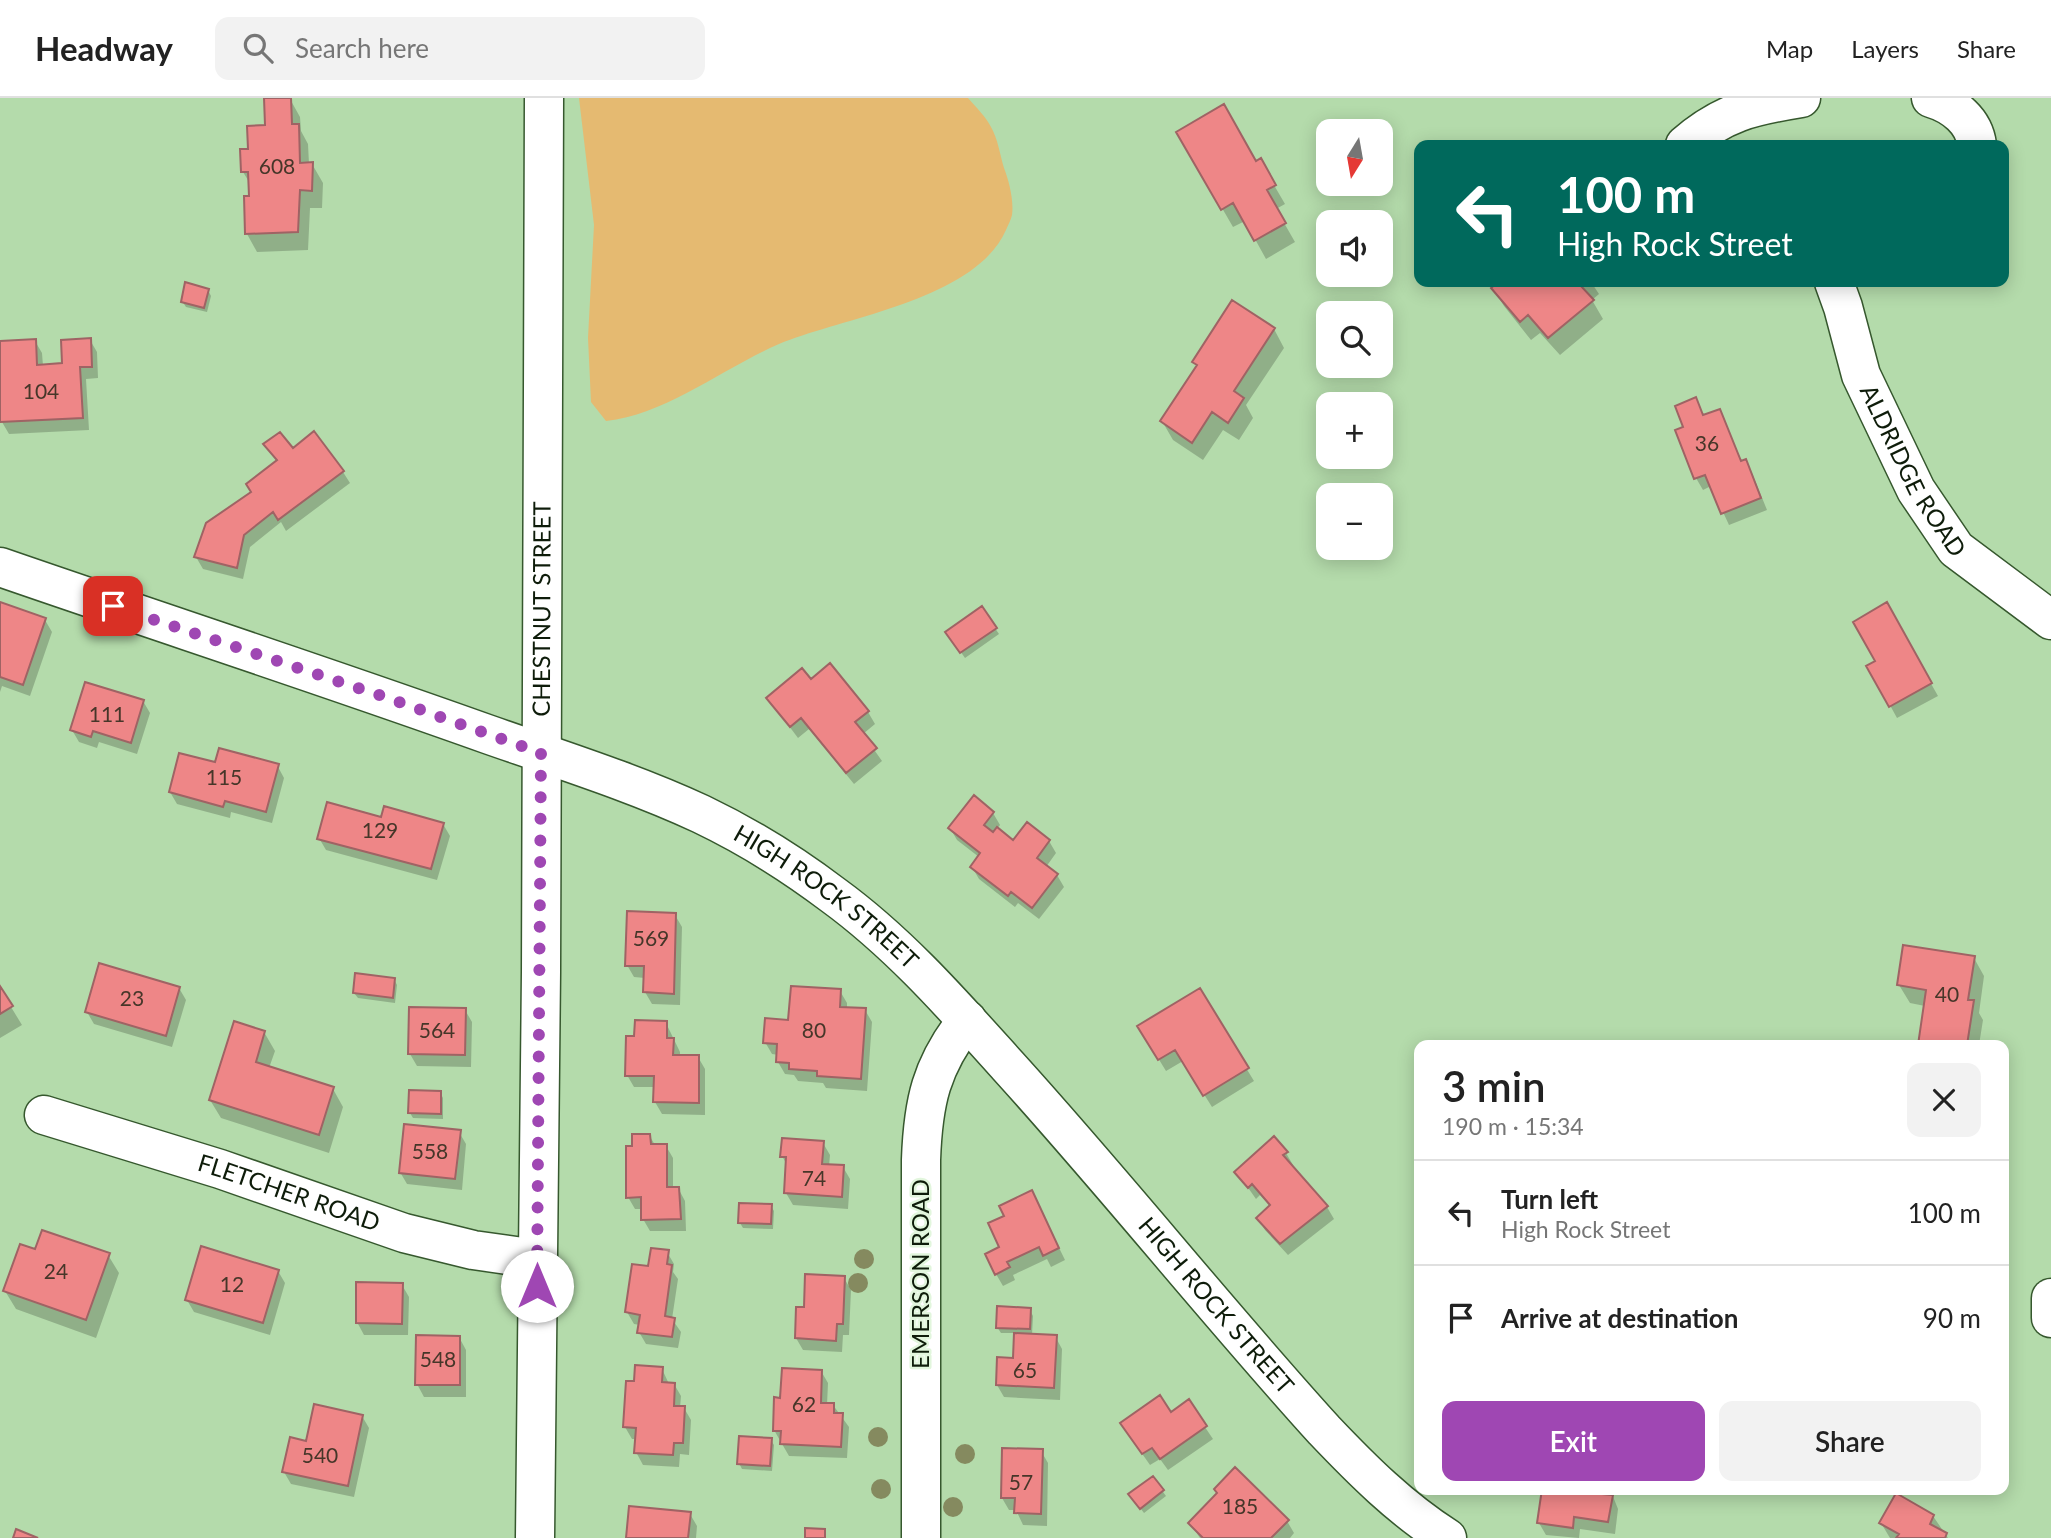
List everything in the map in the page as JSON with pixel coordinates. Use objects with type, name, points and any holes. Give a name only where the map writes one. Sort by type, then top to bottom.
[{"type":"street","name":"CHESTNUT STREET","points":[[535,1538],[544,98]]},
{"type":"street","points":[[1691,140],[1704,129],[1733,113],[1801,98]]},
{"type":"street","points":[[1931,98],[1963,116],[1976,134],[1977,140]]},
{"type":"street","name":"ALDRIDGE ROAD","points":[[1836,287],[1861,375],[1916,490],[1956,550],[2051,620]]},
{"type":"street","name":"HIGH ROCK STREET","points":[[0,567],[382,696],[700,814],[764,849],[833,895],[868,923],[967,1020],[1324,1430],[1363,1471],[1396,1501],[1447,1538]]},
{"type":"street","name":"EMERSON ROAD","points":[[921,1538],[921,1160],[924,1117],[937,1066],[950,1042],[967,1020]]},
{"type":"street","name":"FLETCHER ROAD","points":[[44,1115],[220,1169],[404,1233],[473,1250],[537,1259]]},
{"type":"street","points":[[2051,1298],[2051,1318]]},
{"type":"shaded area","points":[[579,98],[968,98],[991,127],[995,137],[1011,191],[1012,217],[990,254],[967,274],[938,290],[871,315],[779,344],[673,400],[629,417],[606,421],[591,402],[588,338],[594,225]]},
{"type":"building","points":[[264,98],[291,98],[292,124],[299,124],[300,163],[313,162],[312,191],[300,190],[298,232],[245,234],[244,196],[249,196],[248,172],[241,172],[240,149],[248,149],[247,126],[265,125]]},
{"type":"building","points":[[1224,104],[1256,161],[1261,158],[1276,185],[1267,190],[1286,223],[1254,241],[1233,203],[1221,210],[1176,132]]},
{"type":"building","points":[[185,282],[209,289],[204,308],[181,302]]},
{"type":"building","points":[[1582,287],[1594,300],[1548,338],[1528,315],[1520,322],[1491,288]]},
{"type":"building","points":[[1232,300],[1275,328],[1234,391],[1244,398],[1228,423],[1212,412],[1192,443],[1160,421],[1197,365],[1192,362]]},
{"type":"building","points":[[91,338],[92,367],[80,367],[83,418],[0,422],[0,341],[36,339],[37,365],[62,363],[61,340]]},
{"type":"building","points":[[1696,397],[1703,415],[1720,409],[1741,461],[1746,459],[1761,498],[1721,514],[1705,475],[1694,479],[1675,430],[1683,427],[1675,406]]},
{"type":"building","points":[[314,431],[344,471],[278,520],[273,512],[244,535],[237,568],[194,557],[206,523],[251,492],[246,484],[277,460],[263,444],[280,432],[293,448]]},
{"type":"building","points":[[0,602],[46,618],[23,685],[0,677]]},
{"type":"building","points":[[1887,602],[1932,683],[1889,707],[1866,666],[1875,661],[1853,622]]},
{"type":"building","points":[[982,606],[997,628],[960,653],[945,632]]},
{"type":"building","points":[[830,663],[869,711],[855,722],[877,748],[846,773],[801,718],[790,727],[766,698],[802,668],[811,679]]},
{"type":"building","points":[[85,682],[144,700],[131,743],[93,731],[91,737],[70,730]]},
{"type":"building","points":[[219,748],[279,764],[266,812],[225,801],[223,807],[169,792],[179,753],[215,762]]},
{"type":"building","points":[[974,795],[994,812],[984,825],[993,832],[997,827],[1013,840],[1027,822],[1050,840],[1037,858],[1058,874],[1032,908],[1011,892],[1008,896],[970,867],[980,853],[948,828]]},
{"type":"building","points":[[327,802],[381,817],[384,806],[444,823],[431,869],[317,839]]},
{"type":"building","points":[[627,911],[676,913],[674,994],[643,992],[644,966],[625,966]]},
{"type":"building","points":[[1903,945],[1975,956],[1968,1000],[1974,1000],[1968,1040],[1919,1040],[1926,990],[1897,985]]},
{"type":"building","points":[[99,963],[180,987],[166,1036],[85,1012]]},
{"type":"building","points":[[355,973],[395,978],[393,998],[353,993]]},
{"type":"building","points":[[0,986],[13,1006],[0,1014]]},
{"type":"building","points":[[791,986],[841,989],[840,1007],[866,1008],[861,1079],[817,1076],[817,1071],[789,1069],[789,1063],[776,1062],[777,1044],[763,1043],[765,1018],[788,1020]]},
{"type":"building","points":[[1200,988],[1249,1068],[1203,1096],[1175,1050],[1158,1060],[1137,1026]]},
{"type":"building","points":[[409,1007],[466,1008],[465,1055],[408,1054]]},
{"type":"building","points":[[635,1020],[667,1021],[667,1038],[674,1038],[673,1055],[699,1055],[699,1103],[653,1102],[654,1076],[625,1076],[626,1036],[634,1036]]},
{"type":"building","points":[[234,1021],[265,1031],[256,1062],[334,1087],[319,1135],[209,1100]]},
{"type":"building","points":[[409,1090],[441,1091],[441,1114],[408,1113]]},
{"type":"building","points":[[404,1124],[461,1130],[455,1179],[399,1173]]},
{"type":"building","points":[[632,1134],[650,1134],[651,1144],[667,1144],[667,1187],[679,1187],[681,1219],[641,1220],[641,1197],[626,1198],[626,1146],[632,1146]]},
{"type":"building","points":[[1274,1136],[1288,1152],[1283,1155],[1328,1206],[1280,1244],[1256,1218],[1270,1205],[1252,1184],[1248,1188],[1234,1172]]},
{"type":"building","points":[[782,1138],[824,1141],[822,1164],[844,1165],[842,1197],[784,1193],[786,1157],[780,1157]]},
{"type":"building","points":[[1032,1190],[1059,1248],[1043,1256],[1039,1247],[1007,1262],[1010,1267],[995,1275],[985,1254],[999,1247],[988,1223],[1004,1216],[999,1206]]},
{"type":"building","points":[[739,1203],[772,1204],[771,1224],[738,1223]]},
{"type":"building","points":[[42,1230],[110,1253],[86,1320],[3,1291],[20,1244],[35,1249]]},
{"type":"building","points":[[201,1246],[279,1270],[263,1323],[185,1300]]},
{"type":"building","points":[[651,1248],[669,1250],[667,1264],[672,1265],[665,1316],[675,1318],[672,1337],[637,1333],[640,1315],[625,1312],[632,1264],[648,1266]]},
{"type":"building","points":[[805,1274],[845,1276],[843,1324],[837,1324],[836,1341],[795,1338],[796,1307],[804,1307]]},
{"type":"building","points":[[356,1282],[403,1283],[402,1324],[356,1323]]},
{"type":"building","points":[[997,1306],[1031,1308],[1030,1329],[996,1328]]},
{"type":"building","points":[[1014,1333],[1057,1335],[1054,1388],[996,1385],[997,1357],[1013,1358]]},
{"type":"building","points":[[416,1335],[460,1336],[460,1385],[415,1385]]},
{"type":"building","points":[[635,1365],[663,1367],[662,1382],[675,1383],[674,1406],[685,1406],[683,1443],[674,1443],[673,1455],[634,1453],[636,1428],[623,1427],[626,1381],[634,1381]]},
{"type":"building","points":[[782,1368],[822,1370],[821,1403],[834,1403],[834,1413],[843,1413],[841,1447],[780,1444],[781,1431],[773,1431],[774,1397],[780,1398]]},
{"type":"building","points":[[1160,1395],[1171,1412],[1189,1399],[1207,1426],[1160,1459],[1152,1448],[1142,1454],[1120,1423]]},
{"type":"building","points":[[314,1404],[363,1415],[348,1486],[282,1472],[290,1437],[306,1441]]},
{"type":"building","points":[[739,1436],[772,1438],[770,1466],[737,1464]]},
{"type":"building","points":[[1002,1448],[1043,1449],[1041,1514],[1014,1513],[1015,1498],[1001,1498]]},
{"type":"building","points":[[1235,1467],[1289,1520],[1271,1538],[1203,1538],[1188,1523],[1217,1493],[1214,1489]]},
{"type":"building","points":[[1153,1476],[1164,1490],[1140,1509],[1128,1494]]},
{"type":"building","points":[[1541,1495],[1613,1495],[1608,1522],[1574,1517],[1573,1528],[1537,1523]]},
{"type":"building","points":[[1895,1495],[1899,1495],[1934,1515],[1930,1524],[1947,1533],[1945,1538],[1896,1538],[1899,1534],[1879,1523]]},
{"type":"building","points":[[629,1506],[691,1512],[688,1538],[626,1538]]},
{"type":"building","points":[[805,1528],[825,1529],[825,1538],[805,1538]]},
{"type":"building","points":[[16,1529],[38,1538],[13,1538]]},
{"type":"route","points":[[113,606],[382,696],[541,753],[537,1286]]}]
